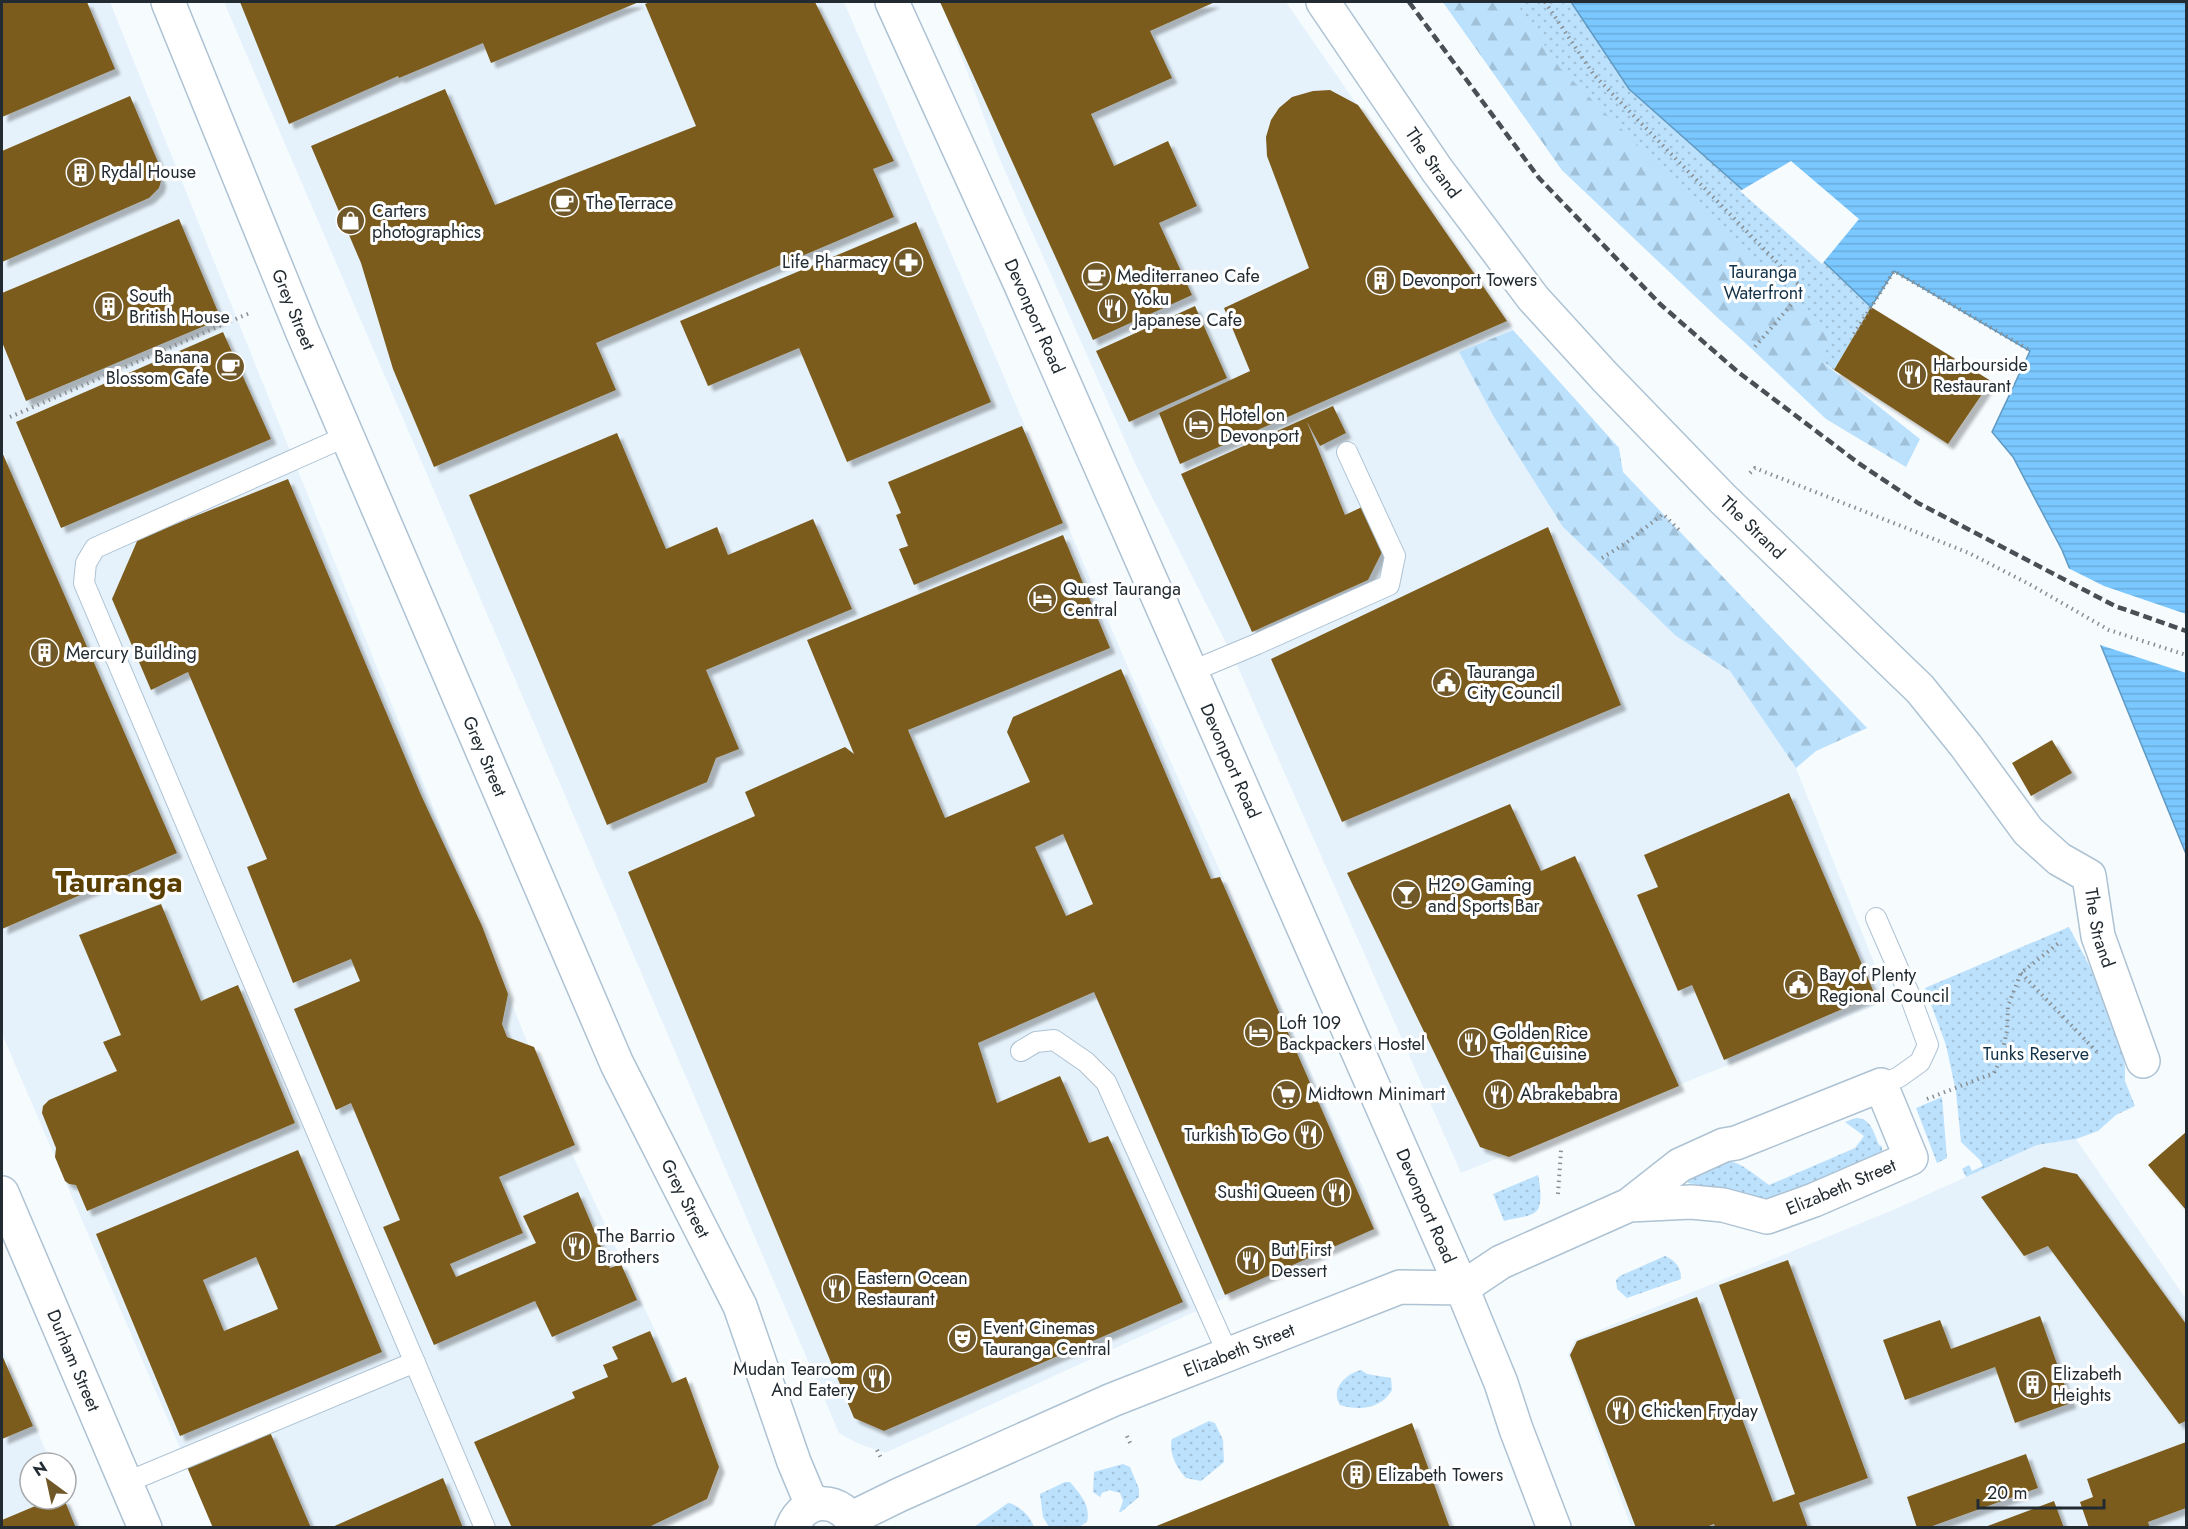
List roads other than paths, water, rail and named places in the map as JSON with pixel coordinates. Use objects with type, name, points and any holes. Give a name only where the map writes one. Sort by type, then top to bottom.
[{"type":"street","name":"Grey Street","points":[[168,2],[347,436],[617,1064],[740,1306],[794,1462],[802,1516]]},
{"type":"street","name":"Devonport Road","points":[[892,2],[1020,283],[1462,1288],[1501,1383],[1516,1429],[1554,1527]]},
{"type":"street","name":"The Strand","points":[[1323,2],[1437,171],[1533,298],[1605,377],[1723,499],[1920,689],[1966,746],[2028,831],[2059,859],[2089,876],[2098,936],[2143,1061]]},
{"type":"street","name":"Elizabeth Street","points":[[802,1516],[823,1503],[844,1510],[854,1523],[879,1504],[1112,1400],[1400,1287],[1462,1288],[1501,1262],[1629,1205],[1680,1165],[1724,1145],[1887,1099],[1911,1158],[1814,1200],[1767,1217],[1723,1205],[1691,1202],[1629,1205]]},
{"type":"street","name":"Durham Street","points":[[5,1212],[145,1527]]},
{"type":"lane","points":[[347,436],[95,548],[86,563],[84,584],[485,1527]]},
{"type":"lane","points":[[1190,672],[1389,585],[1395,556],[1347,452]]},
{"type":"lane","points":[[1876,918],[1911,996],[1928,1045],[1920,1062],[1899,1077],[1887,1099]]},
{"type":"lane","points":[[1021,1051],[1036,1042],[1053,1040],[1086,1062],[1106,1082],[1228,1354]]},
{"type":"lane","points":[[125,1483],[415,1362]]},
{"type":"water","points":[[1571,2],[2186,2],[2186,854],[2062,550],[2013,457],[1992,432],[2030,351],[1894,271],[1871,307],[1824,262],[1629,89]]},
{"type":"railway","points":[[1409,2],[1539,178],[1660,304],[1738,372],[1857,462],[1918,503],[2115,606],[2186,631]]},
{"type":"place","name":"Rydal House","points":[[80,172]]},
{"type":"place","name":"The Terrace","points":[[565,203]]},
{"type":"place","name":"Carters photographics","points":[[351,221]]},
{"type":"place","name":"Life Pharmacy","points":[[909,262]]},
{"type":"place","name":"Mediterraneo Cafe","points":[[1096,276]]},
{"type":"place","name":"Devonport Towers","points":[[1381,280]]},
{"type":"place","name":"South British House","points":[[108,306]]},
{"type":"place","name":"Yoku Japanese Cafe","points":[[1113,309]]},
{"type":"place","name":"Banana Blossom Cafe","points":[[230,367]]},
{"type":"place","name":"Harbourside Restaurant","points":[[1912,375]]},
{"type":"place","name":"Hotel on Devonport","points":[[1199,425]]},
{"type":"place","name":"Quest Tauranga Central","points":[[1042,599]]},
{"type":"place","name":"Mercury Building","points":[[45,653]]},
{"type":"place","name":"Tauranga City Council","points":[[1446,682]]},
{"type":"place","name":"H2O Gaming and Sports Bar","points":[[1407,895]]},
{"type":"place","name":"Bay of Plenty Regional Council","points":[[1798,985]]},
{"type":"place","name":"Loft 109 Backpackers Hostel","points":[[1258,1033]]},
{"type":"place","name":"Golden Rice Thai Cuisine","points":[[1472,1043]]},
{"type":"place","name":"Midtown Minimart","points":[[1287,1094]]},
{"type":"place","name":"Abrakebabra","points":[[1499,1094]]},
{"type":"place","name":"Turkish To Go","points":[[1308,1135]]},
{"type":"place","name":"Sushi Queen","points":[[1336,1192]]},
{"type":"place","name":"The Barrio Brothers","points":[[576,1246]]},
{"type":"place","name":"But First Dessert","points":[[1250,1260]]},
{"type":"place","name":"Eastern Ocean Restaurant","points":[[836,1288]]},
{"type":"place","name":"Event Cinemas Tauranga Central","points":[[962,1338]]},
{"type":"place","name":"Mudan Tearoom And Eatery","points":[[876,1379]]},
{"type":"place","name":"Elizabeth Heights","points":[[2032,1384]]},
{"type":"place","name":"Chicken Fryday","points":[[1620,1411]]},
{"type":"place","name":"Elizabeth Towers","points":[[1357,1475]]},
{"type":"district","name":"Tauranga","points":[[119,882]]},
{"type":"park label","name":"Tauranga Waterfront","points":[[1763,282]]},
{"type":"park label","name":"Tunks Reserve","points":[[2036,1054]]}]
